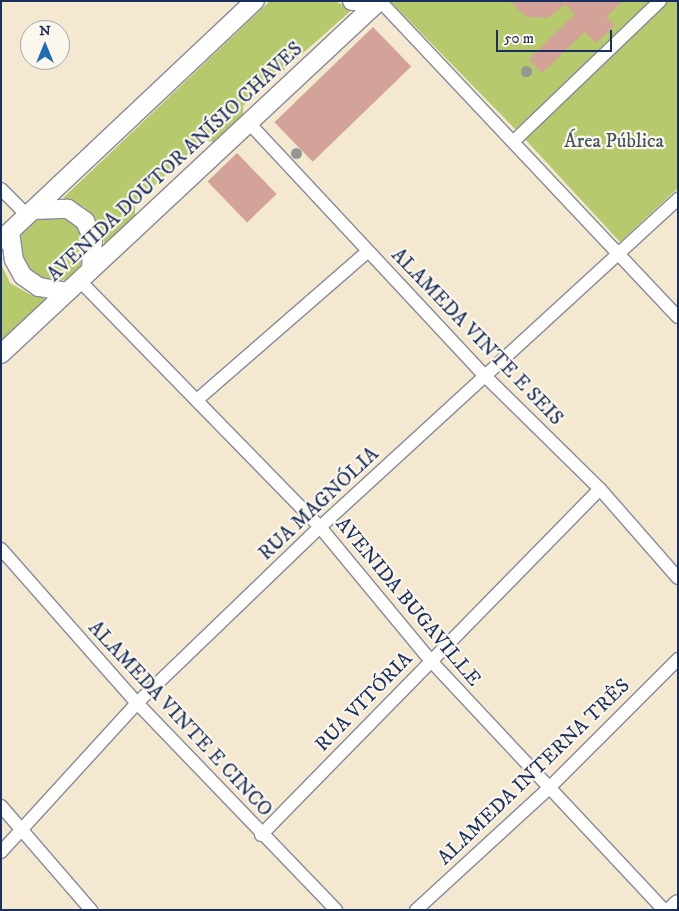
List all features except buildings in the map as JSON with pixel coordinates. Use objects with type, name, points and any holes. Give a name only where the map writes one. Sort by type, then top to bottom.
[{"type":"main road","points":[[66,292],[39,287],[23,276],[14,260],[6,236],[255,1]]},
{"type":"main road","points":[[352,1],[375,1]]},
{"type":"main road","name":"AVENIDA DOUTOR ANÍSIO CHAVES","points":[[1,354],[380,1]]},
{"type":"main road","points":[[30,213],[60,207],[86,221],[94,240],[85,274]]},
{"type":"main road","points":[[672,910],[678,904]]},
{"type":"street","points":[[380,1],[515,140],[678,317]]},
{"type":"street","points":[[515,140],[660,1]]},
{"type":"street","name":"ALAMEDA VINTE E SEIS","points":[[249,123],[484,375],[600,489],[678,578]]},
{"type":"street","points":[[1,189],[30,213]]},
{"type":"street","name":"RUA MAGNÓLIA","points":[[1,852],[137,703],[320,527],[484,375],[620,255],[678,199]]},
{"type":"street","points":[[198,400],[368,251]]},
{"type":"street","name":"AVENIDA BUGAVILLE","points":[[85,274],[198,400],[320,527],[430,660],[548,789],[664,910]]},
{"type":"street","name":"RUA VITÓRIA","points":[[261,834],[600,489]]},
{"type":"street","name":"ALAMEDA VINTE E CINCO","points":[[1,549],[137,703],[336,910]]},
{"type":"street","name":"ALAMEDA INTERNA TRÊS","points":[[416,910],[548,789],[678,659]]},
{"type":"street","points":[[1,806],[91,910]]},
{"type":"green space","points":[[270,1],[334,1],[353,9],[243,106],[243,116],[216,143],[204,139],[135,204],[135,217],[105,245],[99,226],[84,207],[63,198]]},
{"type":"green space","points":[[390,1],[652,1],[516,130]]},
{"type":"green space","name":"Área Pública","points":[[668,1],[678,1],[678,188],[620,242],[524,138]]},
{"type":"green space","points":[[60,214],[72,220],[81,229],[87,241],[85,261],[77,272],[60,282],[46,282],[29,272],[21,261],[19,241],[29,224],[40,216]]},
{"type":"green space","points":[[2,249],[2,266],[10,283],[31,295],[52,297],[1,346]]}]
